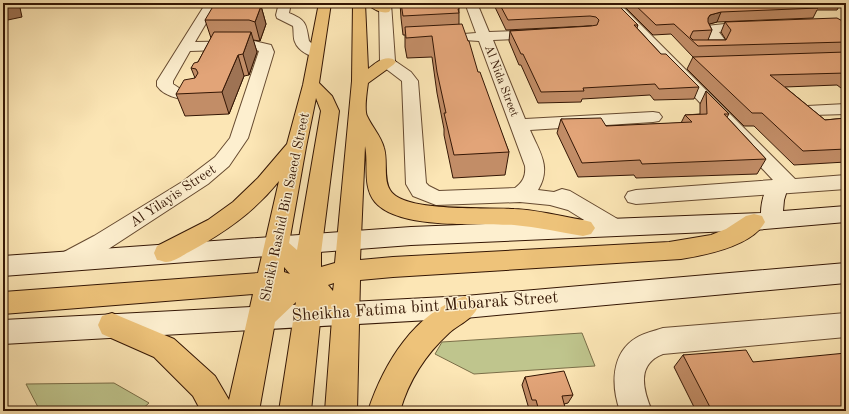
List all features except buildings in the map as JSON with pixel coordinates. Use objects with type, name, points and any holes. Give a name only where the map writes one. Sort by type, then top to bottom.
[{"type":"main road","name":"Sheikh Rashid Bin Saeed Street","points":[[243,411],[296,146],[311,85],[325,3]]},
{"type":"main road","points":[[341,411],[349,241],[360,81],[359,3]]},
{"type":"main road","points":[[360,81],[388,62]]},
{"type":"main road","points":[[295,411],[308,315],[309,253],[330,112],[328,102],[322,93],[311,85]]},
{"type":"main road","points":[[357,115],[369,133],[373,143],[376,154],[380,193],[390,202],[408,209],[430,214],[513,217],[583,228]]},
{"type":"main road","points":[[166,253],[204,234],[233,214],[262,188],[296,146]]},
{"type":"main road","points":[[3,303],[225,284],[281,282],[348,271],[669,251],[702,247],[727,240],[764,221]]},
{"type":"main road","points":[[262,317],[283,296],[332,258],[349,241]]},
{"type":"main road","points":[[276,246],[292,259],[308,277],[324,300],[346,313]]},
{"type":"main road","points":[[384,411],[392,388],[402,368],[420,344],[440,324],[465,307]]},
{"type":"main road","points":[[112,325],[164,348],[204,386],[218,411]]},
{"type":"street","points":[[196,95],[180,94],[169,83],[186,46],[212,3]]},
{"type":"street","points":[[285,3],[282,15],[300,25],[302,42],[316,54]]},
{"type":"street","name":"Al Nida Street","points":[[471,3],[535,166],[552,188],[574,204],[613,227]]},
{"type":"street","points":[[612,3],[680,64],[784,187]]},
{"type":"street","points":[[381,5],[395,41],[388,62],[406,75],[410,82],[416,184],[421,191],[436,198],[445,199],[520,195],[550,198],[574,204]]},
{"type":"street","points":[[694,46],[716,46],[718,40],[711,32],[711,29],[769,24]]},
{"type":"street","name":"Al Nida Street","points":[[454,38],[550,33]]},
{"type":"street","name":"Al Yilayis Street","points":[[71,260],[104,242],[155,208],[208,176],[228,156],[239,138],[266,48],[254,45],[186,46]]},
{"type":"street","points":[[813,110],[846,109]]},
{"type":"street","name":"Al Nida Street","points":[[518,125],[653,117]]},
{"type":"street","points":[[520,195],[527,190],[535,179],[535,166]]},
{"type":"street","points":[[636,197],[846,182]]},
{"type":"street","points":[[764,221],[772,202],[784,187]]},
{"type":"street","points":[[3,266],[311,243],[583,228],[764,221],[846,214]]},
{"type":"street","name":"Sheikha Fatima bint Mubarak Street","points":[[3,332],[465,307],[846,272]]},
{"type":"street","points":[[636,411],[630,397],[628,382],[631,366],[636,355],[647,347],[663,341],[846,325]]},
{"type":"green space","points":[[582,333],[595,366],[474,374],[435,354],[442,342]]},
{"type":"green space","points":[[114,383],[149,403],[140,411],[40,411],[26,384]]}]
